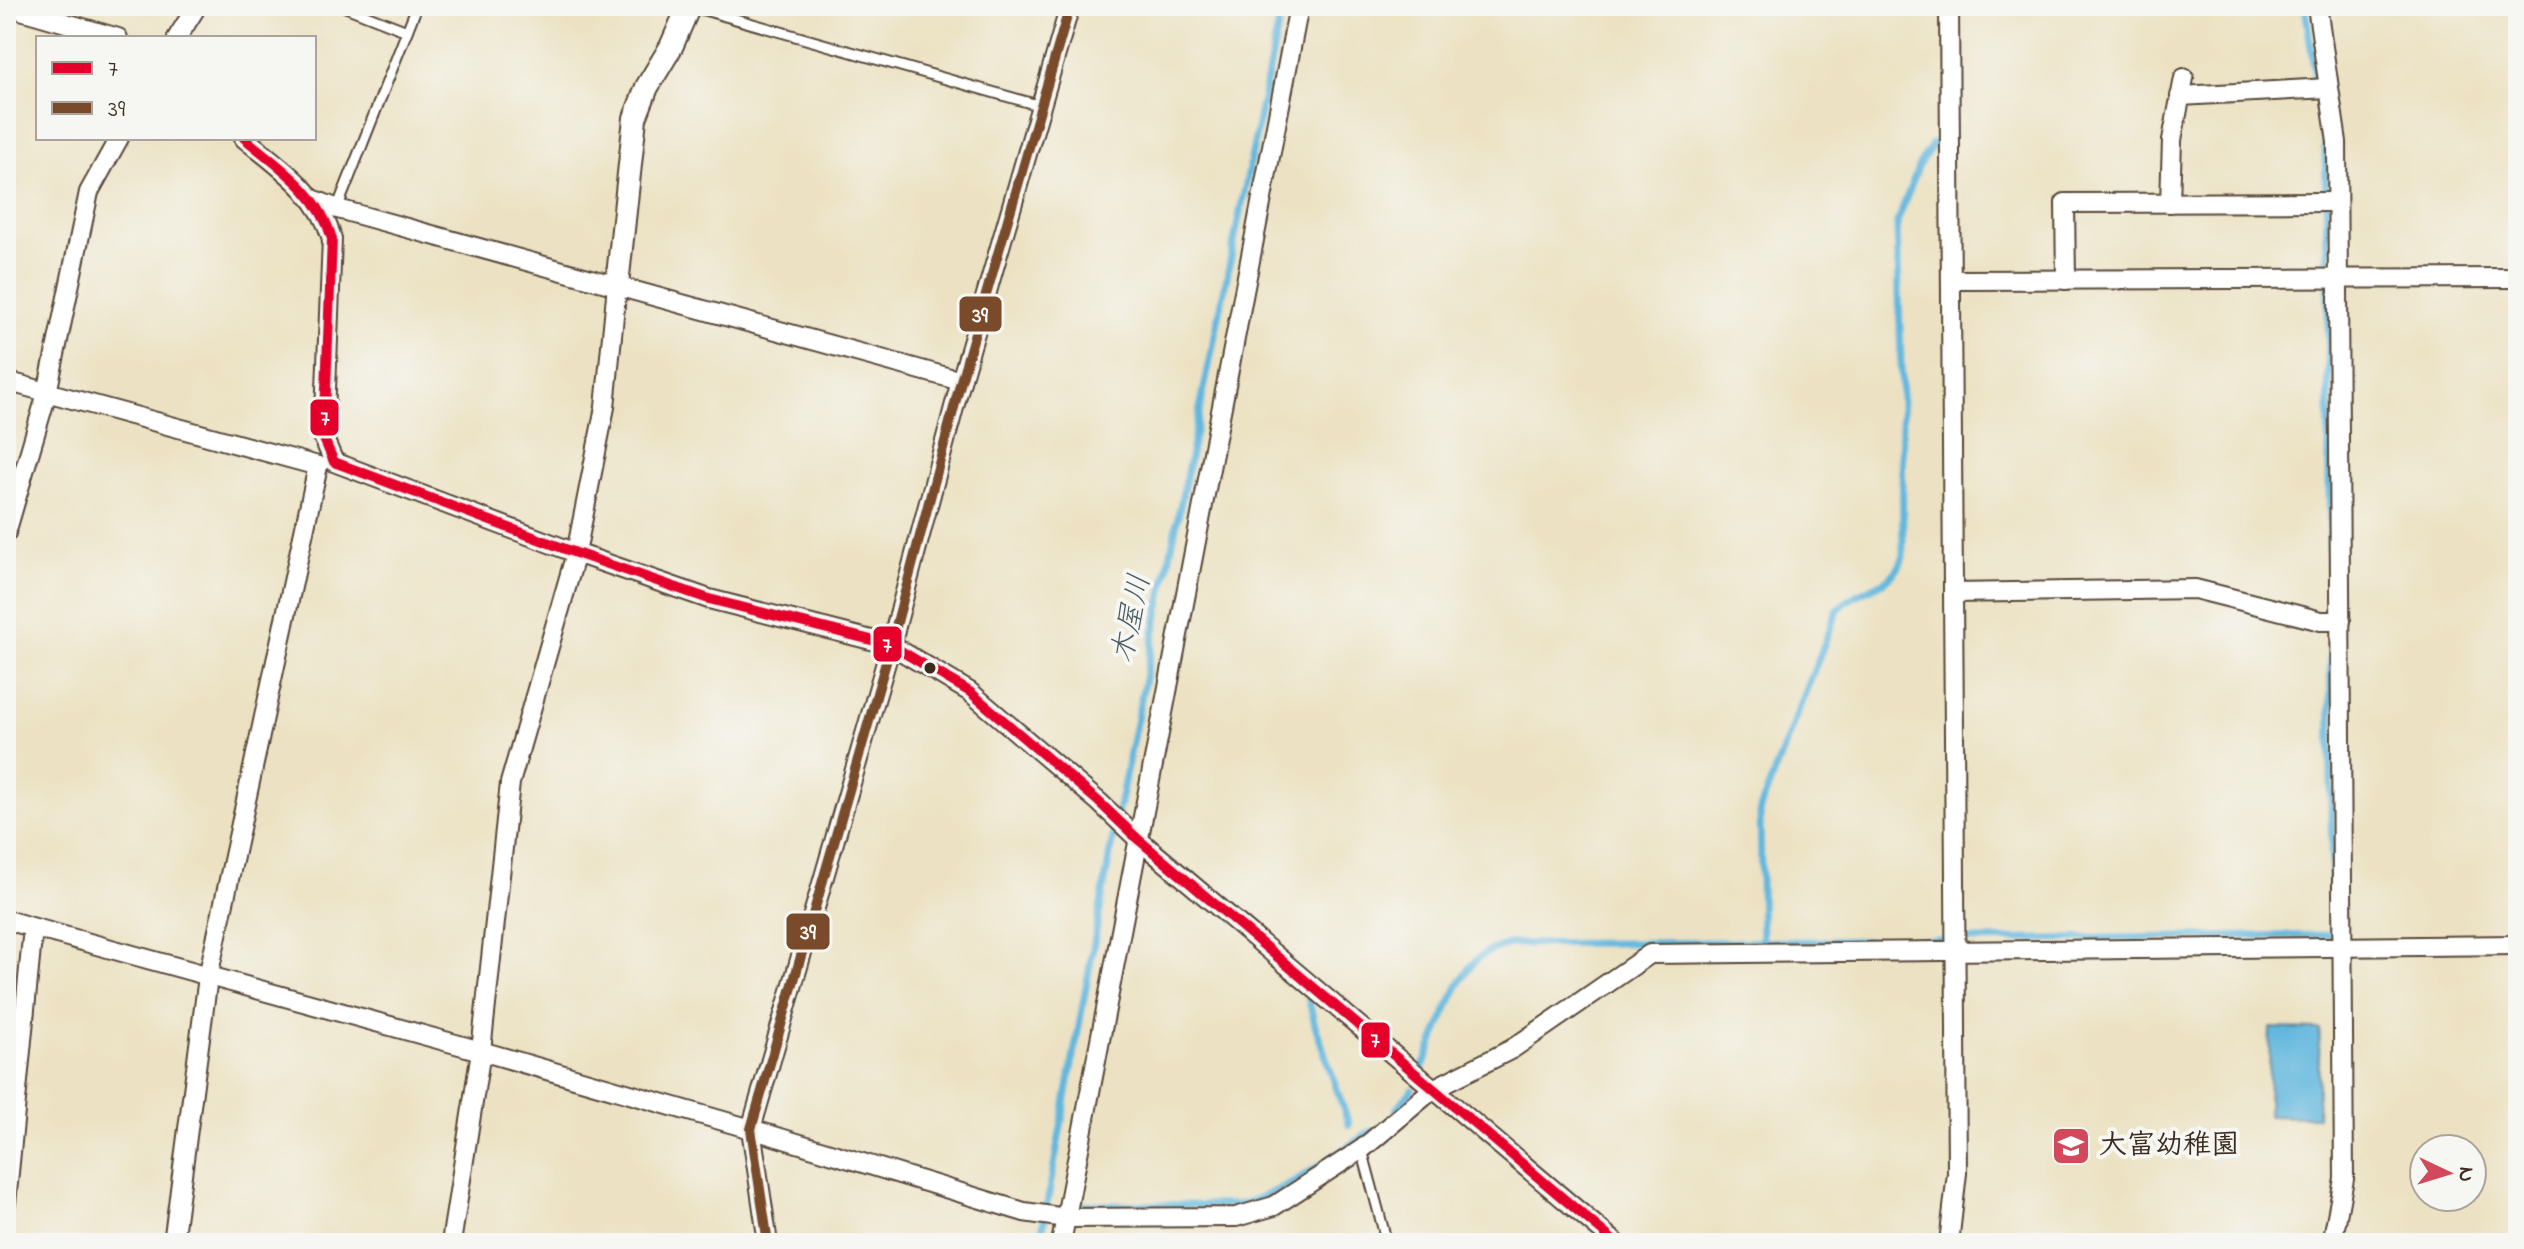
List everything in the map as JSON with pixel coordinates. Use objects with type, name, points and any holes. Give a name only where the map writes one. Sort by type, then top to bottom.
[{"type":"street","points":[[7,6],[111,36]]},
{"type":"street","points":[[178,36],[197,6]]},
{"type":"street","points":[[451,1243],[481,1051],[510,783],[576,553],[605,407],[635,118],[647,87],[671,47],[689,6]]},
{"type":"street","points":[[768,1243],[751,1129],[891,645],[961,381],[1070,6]]},
{"type":"street","points":[[1061,1243],[1299,6]]},
{"type":"street","points":[[1949,6],[1957,950],[1957,1173],[1949,1243]]},
{"type":"street","points":[[2317,6],[2321,88],[2337,142],[2330,202],[2330,279],[2333,621],[2343,946],[2344,1179],[2332,1243]]},
{"type":"street","points":[[2170,203],[2172,140],[2182,87],[2321,88]]},
{"type":"street","points":[[6,533],[47,393],[89,192],[118,140]]},
{"type":"street","points":[[246,140],[333,216],[617,285],[961,381]]},
{"type":"street","points":[[2066,280],[2065,203],[2330,202]]},
{"type":"street","points":[[333,216],[324,439],[334,462],[576,553],[709,599],[891,645],[970,692],[1139,840],[1616,1243]]},
{"type":"street","points":[[1951,280],[2518,278]]},
{"type":"street","points":[[6,381],[318,466]]},
{"type":"street","points":[[173,1243],[208,977],[318,466],[329,450]]},
{"type":"street","points":[[1954,593],[2195,589],[2333,621]]},
{"type":"street","points":[[6,920],[481,1051],[1024,1212],[1066,1218],[1236,1217],[1274,1206],[1362,1149],[1433,1089],[1512,1049],[1650,954],[2518,945]]},
{"type":"street","points":[[6,1203],[33,928]]},
{"type":"lane","points":[[343,6],[407,31]]},
{"type":"lane","points":[[333,216],[417,6]]},
{"type":"lane","points":[[689,6],[1041,106]]},
{"type":"lane","points":[[1362,1149],[1387,1243]]},
{"type":"water","points":[[2270,1028],[2320,1029],[2317,1117],[2268,1116]]},
{"type":"waterway","name":"木屋川","points":[[1040,1243],[1114,831],[1282,6]]},
{"type":"waterway","points":[[1971,940],[2332,935],[2325,145],[2305,6]]},
{"type":"waterway","points":[[1762,942],[1760,809],[1837,611],[1855,596],[1892,576],[1903,557],[1897,222],[1919,165],[1933,143]]},
{"type":"waterway","points":[[1422,1069],[1447,1008],[1471,965],[1487,952],[1509,944],[1940,940]]},
{"type":"waterway","points":[[1308,997],[1349,1125]]},
{"type":"waterway","points":[[1396,1110],[1412,1090]]},
{"type":"waterway","points":[[1081,1205],[1238,1205],[1291,1183],[1371,1131]]},
{"type":"transit line","name":"39","points":[[768,1243],[751,1129],[891,645],[961,381],[1070,6]]},
{"type":"transit line","name":"7","points":[[246,140],[308,194],[318,207],[332,239],[324,439],[334,462],[576,553],[709,599],[891,645],[970,692],[1139,840],[1616,1243]]},
{"type":"place","name":"大富幼稚園","points":[[2071,1146]]}]
